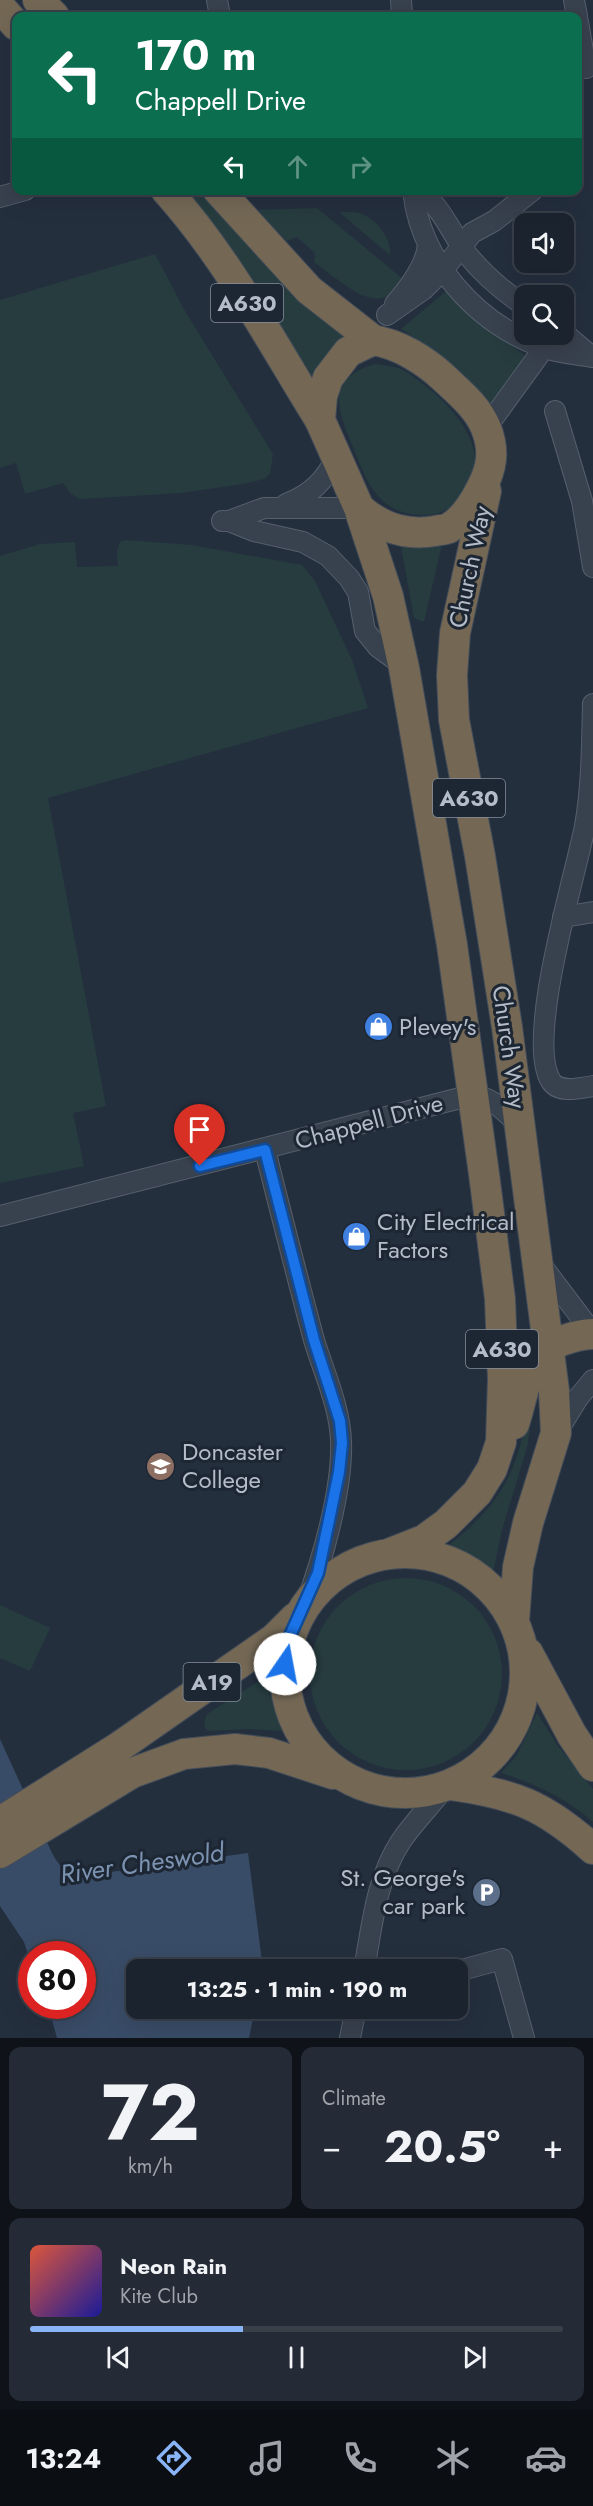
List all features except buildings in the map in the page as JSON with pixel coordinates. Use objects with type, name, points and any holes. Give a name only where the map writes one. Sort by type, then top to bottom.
[{"type":"highway","points":[[38,0],[50,12]]},
{"type":"highway","points":[[0,7],[12,20]]},
{"type":"highway","name":"A630","points":[[170,195],[223,264],[321,420]]},
{"type":"highway","name":"A630","points":[[223,195],[309,290],[380,327]]},
{"type":"highway","points":[[380,327],[440,374],[465,398],[486,428],[493,460],[490,472],[463,516],[448,528],[408,533],[387,527],[359,508],[321,420],[322,396],[328,378],[348,352],[380,327]]},
{"type":"highway","name":"Church Way","points":[[448,1786],[483,1765],[508,1736],[517,1718],[524,1690],[525,1661],[518,1631],[518,1567],[528,1523],[556,1433],[548,1347],[520,1126],[480,856],[454,720],[452,675],[455,633],[490,472]]},
{"type":"highway","name":"Church Way","points":[[359,508],[388,596],[404,666],[452,945],[500,1299],[503,1379],[501,1442],[492,1469],[477,1493],[446,1524],[424,1539],[391,1552]]},
{"type":"highway","points":[[492,1469],[507,1446],[531,1367],[548,1347],[575,1336],[593,1334]]},
{"type":"highway","points":[[593,1766],[566,1724],[518,1631],[493,1590],[464,1567],[429,1554],[391,1552],[366,1558],[342,1569],[322,1586],[302,1609],[289,1638],[285,1664],[288,1700],[293,1717],[305,1741],[322,1761],[344,1778],[376,1790],[411,1794],[448,1786],[496,1792],[531,1804],[558,1819],[593,1849]]},
{"type":"highway","name":"A19","points":[[0,1853],[125,1760],[274,1639],[302,1609]]},
{"type":"highway","name":"A19","points":[[0,1822],[125,1760],[235,1749],[269,1753],[344,1778]]},
{"type":"street","points":[[582,48],[585,68]]},
{"type":"street","points":[[414,195],[420,230],[446,274],[504,330],[514,333]]},
{"type":"street","points":[[426,195],[464,250],[514,299]]},
{"type":"street","points":[[380,327],[446,274],[464,250],[472,233],[494,221],[528,195]]},
{"type":"street","points":[[380,327],[421,267],[428,245]]},
{"type":"street","points":[[574,342],[592,358]]},
{"type":"street","points":[[486,428],[538,345]]},
{"type":"street","points":[[553,345],[592,358]]},
{"type":"street","points":[[555,411],[582,501],[593,567]]},
{"type":"street","points":[[281,507],[303,498],[315,489],[324,480],[337,457]]},
{"type":"street","points":[[359,508],[257,509],[226,521],[254,531],[303,542],[328,556],[349,578],[358,592],[365,631],[378,647],[404,666]]},
{"type":"street","points":[[585,1088],[560,1088],[551,1082],[546,1068],[544,1048],[546,1004],[563,917],[585,826],[593,744],[593,704]]},
{"type":"street","points":[[563,917],[593,912]]},
{"type":"street","name":"Chappell Drive","points":[[0,1216],[265,1150],[303,1138],[472,1095],[483,1096],[491,1101],[520,1126]]},
{"type":"street","points":[[265,1150],[314,1340],[340,1421],[341,1432],[339,1472],[327,1535],[318,1573],[302,1609]]},
{"type":"street","points":[[537,1259],[585,1323],[593,1329]]},
{"type":"street","points":[[556,1433],[578,1398],[593,1380]]},
{"type":"street","points":[[366,1959],[380,1888],[389,1864],[401,1841],[448,1786]]},
{"type":"street","points":[[468,1968],[502,1959],[524,2038]]},
{"type":"street","points":[[350,2038],[354,2019]]},
{"type":"green space","points":[[186,195],[204,195],[346,336],[327,354],[310,380],[265,298]]},
{"type":"green space","points":[[317,208],[404,280],[392,293],[375,299],[347,286],[314,262],[315,253],[297,237],[287,241],[255,210]]},
{"type":"green space","points":[[339,212],[357,212],[377,224],[386,236],[390,255]]},
{"type":"green space","points":[[155,254],[185,311],[273,454],[270,474],[264,479],[243,484],[181,493],[80,499],[71,494],[63,483],[25,494],[16,463],[0,468],[0,300]]},
{"type":"green space","points":[[446,291],[477,322],[525,355],[516,373],[490,409],[462,374],[401,329]]},
{"type":"green space","points":[[375,364],[398,368],[416,378],[445,403],[466,431],[473,446],[475,461],[473,476],[466,491],[445,510],[422,515],[395,509],[376,494],[369,484],[347,433],[339,397],[348,378],[359,370]]},
{"type":"green space","points":[[126,540],[191,545],[302,565],[315,581],[352,660],[368,708],[48,798],[106,1106],[73,1113],[84,1166],[0,1183],[0,556],[40,544],[75,542],[77,567],[118,566],[117,551],[120,542]]},
{"type":"green space","points":[[442,544],[424,622],[414,618],[401,547],[431,547]]},
{"type":"green space","points":[[534,1387],[528,1444],[502,1530],[493,1573],[449,1549],[449,1545],[486,1510],[509,1475],[523,1436]]},
{"type":"green space","points":[[406,1578],[443,1585],[474,1606],[495,1637],[502,1674],[495,1711],[474,1742],[443,1763],[406,1770],[369,1763],[338,1742],[317,1711],[310,1674],[317,1637],[338,1606],[369,1585]]},
{"type":"green space","points":[[0,1605],[50,1628],[30,1671],[0,1658]]},
{"type":"green space","points":[[272,1673],[276,1709],[283,1731],[249,1729],[208,1731],[206,1729],[204,1723],[207,1714]]},
{"type":"green space","points":[[537,1713],[558,1746],[593,1789],[593,1822],[572,1805],[550,1793],[501,1773],[517,1755]]},
{"type":"water","points":[[0,1739],[52,1853],[61,1866],[72,1874],[82,1876],[248,1853],[262,1959],[126,1959],[126,2019],[253,2019],[249,2038],[57,2038],[52,2019],[96,2019],[96,1941],[23,1941],[0,1906]]},
{"type":"place","name":"Plevey's","points":[[378,1027]]},
{"type":"place","name":"City Electrical Factors","points":[[356,1236]]},
{"type":"place","name":"Doncaster College","points":[[161,1466]]},
{"type":"place","name":"St. George's car park","points":[[486,1892]]},
{"type":"route","points":[[200,1166],[265,1150],[314,1340],[340,1421],[342,1443],[339,1472],[327,1535],[318,1573],[289,1638],[285,1664]]},
{"type":"water label","name":"River Cheswold","points":[[142,1863]]}]
